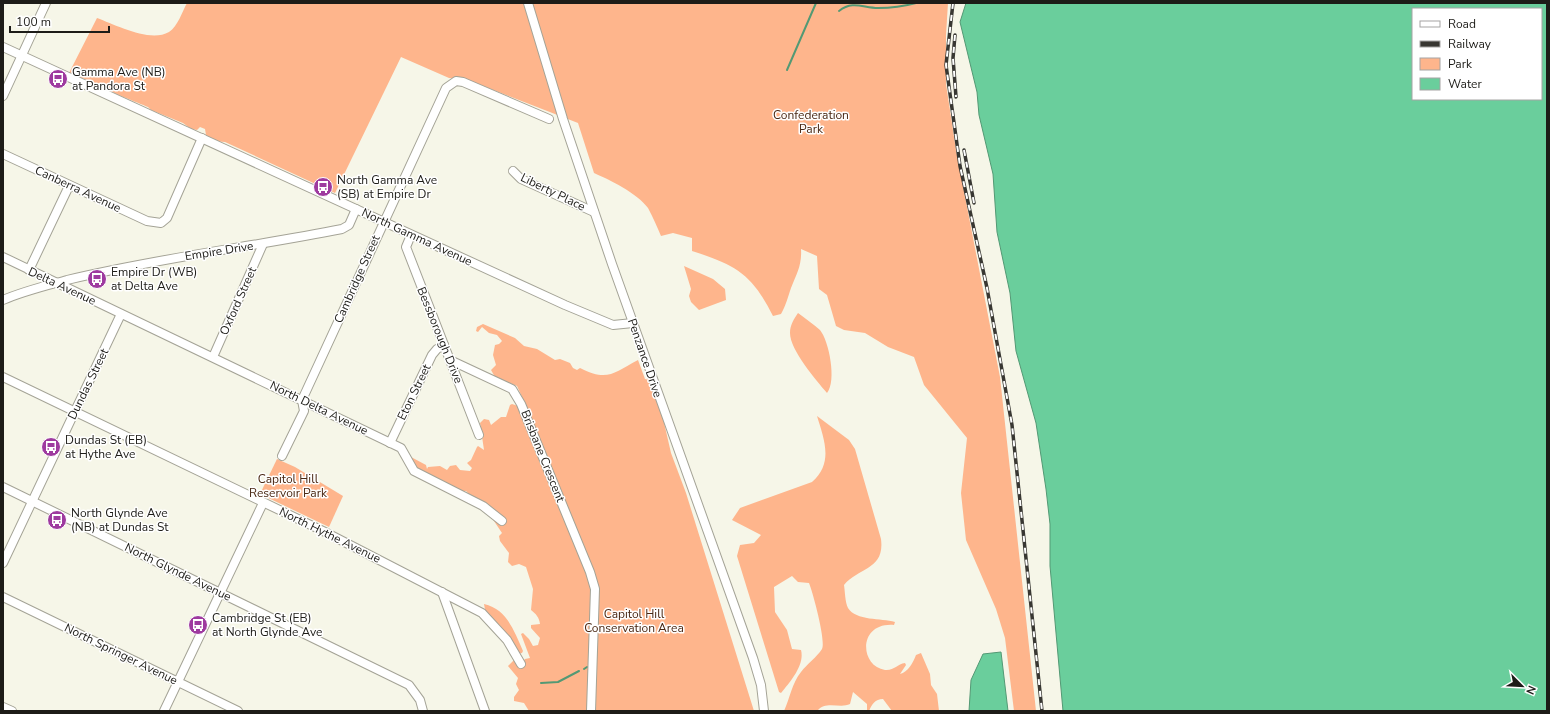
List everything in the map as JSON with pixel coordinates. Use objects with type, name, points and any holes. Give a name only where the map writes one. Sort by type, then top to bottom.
[{"type":"street","points":[[3,96],[46,3]]},
{"type":"street","name":"Penzance Drive","points":[[528,3],[560,112],[594,212],[672,436],[753,658],[761,685],[764,711]]},
{"type":"street","name":"North Gamma Avenue","points":[[3,47],[411,235],[612,325],[633,323]]},
{"type":"street","name":"Cambridge Street","points":[[282,456],[304,411],[302,400],[443,93],[451,83],[456,81],[463,82],[549,119]]},
{"type":"street","name":"Canberra Avenue","points":[[3,154],[69,186],[154,223],[161,223],[167,218],[202,138]]},
{"type":"street","name":"Liberty Place","points":[[513,171],[521,179],[594,212]]},
{"type":"street","points":[[29,270],[69,186]]},
{"type":"street","name":"Empire Drive","points":[[3,300],[27,290],[55,282],[135,264],[264,244],[342,229],[349,225],[356,209]]},
{"type":"street","name":"Bessborough Drive","points":[[411,235],[406,247],[479,435]]},
{"type":"street","name":"Oxford Street","points":[[213,357],[264,244]]},
{"type":"street","name":"Delta Avenue","points":[[3,257],[121,314]]},
{"type":"street","name":"North Delta Avenue","points":[[121,314],[401,448],[414,471],[483,506],[502,521]]},
{"type":"street","name":"Dundas Street","points":[[3,563],[121,314]]},
{"type":"street","name":"Eton Street","points":[[390,443],[432,355],[437,349],[444,345]]},
{"type":"street","name":"Brisbane Crescent","points":[[450,360],[512,389],[519,401],[590,572],[595,589],[591,711]]},
{"type":"street","name":"North Hythe Avenue","points":[[3,377],[263,503],[482,613],[507,640],[521,664]]},
{"type":"street","name":"North Glynde Avenue","points":[[3,487],[409,685],[420,700],[423,711]]},
{"type":"street","points":[[164,711],[263,503]]},
{"type":"street","points":[[442,592],[485,711]]},
{"type":"street","name":"North Springer Avenue","points":[[3,597],[238,711]]},
{"type":"street","points":[[3,707],[12,711]]},
{"type":"green space","name":"Confederation Park","points":[[187,3],[948,3],[946,35],[946,84],[956,150],[1000,377],[1036,711],[1014,711],[1005,638],[996,609],[966,540],[961,493],[967,438],[924,385],[914,357],[888,347],[865,333],[844,330],[836,326],[827,295],[819,289],[817,256],[801,249],[799,269],[784,307],[781,314],[773,316],[758,290],[741,273],[720,261],[692,251],[692,238],[673,233],[661,236],[650,211],[643,202],[608,179],[594,173],[578,123],[465,79],[449,78],[401,57],[335,193],[225,142],[212,139],[206,135],[205,129],[200,127],[197,130],[191,129],[183,123],[151,110],[148,107],[100,85],[69,73],[97,18],[133,32],[161,35],[169,32],[175,26]]},
{"type":"green space","points":[[684,266],[713,279],[725,289],[726,300],[699,310],[691,302],[689,296],[691,289]]},
{"type":"green space","points":[[798,313],[820,330],[826,343],[832,371],[830,387],[827,393],[804,364],[791,340],[791,327]]},
{"type":"green space","name":"Capitol Hill Conservation Area","points":[[483,324],[515,338],[524,346],[537,349],[555,360],[560,359],[570,363],[573,368],[577,370],[580,368],[604,375],[616,372],[638,360],[645,379],[650,380],[660,405],[671,453],[686,493],[754,711],[529,711],[524,703],[514,701],[514,697],[519,690],[516,684],[518,678],[508,666],[514,660],[519,666],[525,659],[530,658],[521,634],[523,633],[529,639],[533,646],[538,645],[540,638],[531,628],[531,625],[540,624],[539,619],[531,610],[533,589],[526,567],[519,564],[512,566],[508,562],[509,553],[500,541],[499,536],[502,533],[480,500],[472,497],[466,491],[461,491],[415,470],[408,458],[411,457],[426,465],[427,469],[428,467],[440,466],[447,470],[450,466],[456,465],[460,470],[470,471],[472,468],[467,463],[471,460],[477,447],[478,446],[484,450],[480,423],[484,419],[489,420],[491,425],[501,417],[506,417],[510,405],[512,404],[518,406],[530,421],[527,408],[517,386],[495,377],[491,370],[496,365],[493,355],[495,345],[502,341],[497,335],[489,333],[482,327],[478,332],[476,331],[477,327]]},
{"type":"green space","points":[[817,416],[849,440],[855,449],[881,539],[879,557],[875,562],[870,567],[850,579],[844,585],[848,608],[857,615],[863,617],[895,622],[894,625],[882,626],[874,630],[868,637],[866,645],[870,661],[876,667],[885,670],[905,663],[906,665],[900,674],[908,669],[916,655],[921,653],[930,674],[931,685],[937,694],[939,711],[892,711],[883,699],[880,699],[873,704],[869,711],[867,711],[867,704],[853,692],[850,704],[842,706],[829,705],[817,711],[784,711],[798,676],[822,649],[823,644],[821,627],[813,596],[809,583],[798,582],[792,576],[774,587],[775,612],[787,630],[792,649],[801,650],[802,656],[796,673],[781,693],[779,692],[737,556],[740,545],[754,543],[761,535],[732,520],[740,508],[812,482],[819,475],[825,459],[825,450]]},
{"type":"green space","name":"Capitol Hill Reservoir Park","points":[[277,459],[295,467],[343,496],[329,527],[260,494]]},
{"type":"green space","points":[[484,604],[499,611],[509,622],[523,651],[522,653],[517,654],[486,615]]},
{"type":"water","points":[[966,3],[1547,3],[1547,711],[1063,711],[1050,566],[1050,524],[1046,489],[1036,423],[1016,351],[1010,293],[997,232],[993,174],[979,115],[977,92],[960,22]]},
{"type":"water","points":[[1001,652],[1008,711],[969,711],[971,680],[983,654]]},
{"type":"waterway","points":[[787,70],[816,3]]},
{"type":"waterway","points":[[839,11],[854,5],[883,8],[916,3]]},
{"type":"waterway","points":[[541,683],[558,682],[579,671]]},
{"type":"railway","points":[[953,3],[946,65],[960,166],[987,288],[1012,425],[1042,711]]},
{"type":"railway","points":[[955,35],[953,58],[956,97]]},
{"type":"railway","points":[[964,150],[974,203]]},
{"type":"place","name":"Gamma Ave (NB) at Pandora St","points":[[58,79]]},
{"type":"place","name":"North Gamma Ave (SB) at Empire Dr","points":[[323,187]]},
{"type":"place","name":"Empire Dr (WB) at Delta Ave","points":[[97,279]]},
{"type":"place","name":"Dundas St (EB) at Hythe Ave","points":[[51,447]]},
{"type":"place","name":"North Glynde Ave (NB) at Dundas St","points":[[57,520]]},
{"type":"place","name":"Cambridge St (EB) at North Glynde Ave","points":[[198,625]]}]
